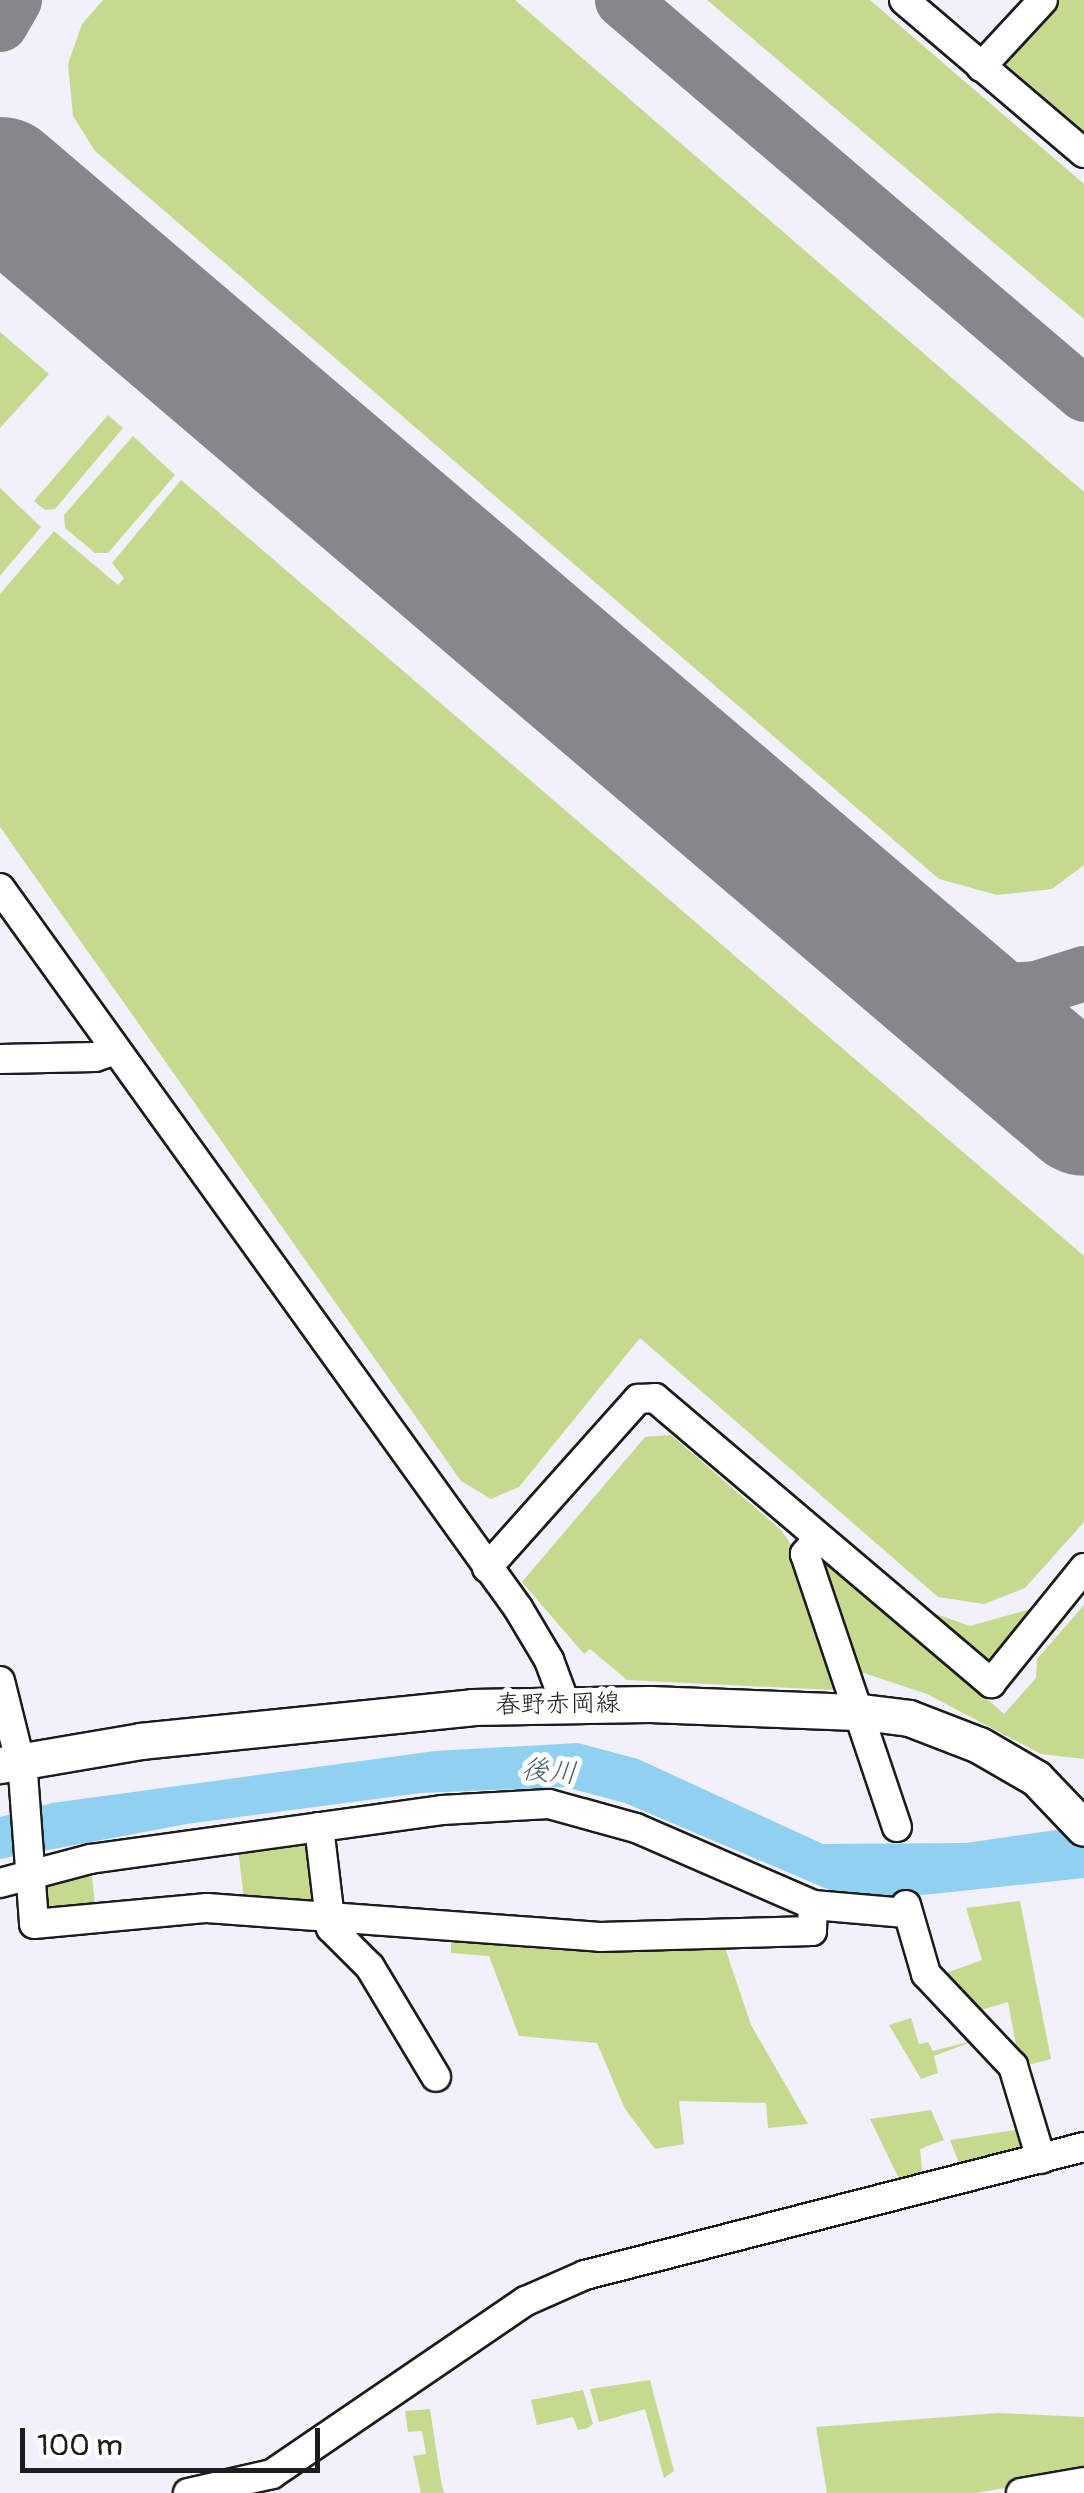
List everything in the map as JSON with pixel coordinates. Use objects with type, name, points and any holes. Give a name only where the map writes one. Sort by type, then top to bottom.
[{"type":"main road","name":"春野赤岡線","points":[[15,1773],[399,1713],[565,1703],[862,1712],[908,1718],[979,1745],[1036,1778],[1079,1822]]},
{"type":"street","points":[[904,0],[1084,152]]},
{"type":"street","points":[[981,66],[1043,0]]},
{"type":"street","points":[[0,888],[487,1568],[550,1660],[565,1703]]},
{"type":"street","points":[[0,1059],[96,1057],[115,1050]]},
{"type":"street","points":[[487,1568],[638,1400],[655,1398],[991,1683],[1084,1568]]},
{"type":"street","points":[[818,1539],[805,1554],[862,1712],[897,1827]]},
{"type":"street","points":[[0,1681],[34,1924],[207,1908],[600,1937],[812,1931],[813,1905]]},
{"type":"street","points":[[0,1883],[90,1859],[493,1804],[549,1804],[621,1822],[813,1905],[906,1909],[926,1974],[1013,2066],[1041,2159]]},
{"type":"street","points":[[319,1827],[326,1915],[331,1928],[370,1966],[436,2077]]},
{"type":"street","points":[[188,2493],[272,2474],[526,2301],[584,2275],[1084,2147]]},
{"type":"street","points":[[1021,2493],[1084,2482]]},
{"type":"green space","points":[[103,0],[515,0],[1084,492],[1084,865],[1052,889],[997,895],[939,879],[95,151],[73,116],[68,64],[82,24]]},
{"type":"green space","points":[[707,0],[870,0],[1084,184],[1084,319]]},
{"type":"green space","points":[[1057,0],[1084,0],[1084,131],[1001,60]]},
{"type":"green space","points":[[0,332],[49,374],[0,428]]},
{"type":"green space","points":[[108,415],[123,428],[55,509],[45,510],[34,501]]},
{"type":"green space","points":[[133,436],[175,475],[108,553],[95,553],[65,528],[64,515]]},
{"type":"green space","points":[[181,480],[1084,1256],[1084,1522],[1025,1588],[984,1604],[938,1597],[640,1338],[519,1487],[491,1499],[461,1481],[0,827],[0,594],[54,531],[118,585],[124,578],[112,563]]},
{"type":"green space","points":[[0,488],[41,527],[0,576]]},
{"type":"green space","points":[[671,1435],[781,1530],[799,1556],[841,1680],[833,1690],[627,1680],[590,1649],[584,1654],[522,1582],[645,1437]]},
{"type":"green space","points":[[824,1552],[1004,1714],[1036,1678],[1037,1659],[1084,1605],[1084,1759],[1041,1754],[927,1694],[861,1672],[813,1562]]},
{"type":"green space","points":[[905,1603],[970,1626],[1034,1608],[987,1672]]},
{"type":"green space","points":[[319,1827],[326,1915],[245,1910],[237,1839]]},
{"type":"green space","points":[[90,1859],[96,1915],[34,1924],[31,1876]]},
{"type":"green space","points":[[1020,1901],[1051,2059],[1020,2067],[1008,2002],[968,2014],[938,1976],[982,1960],[966,1908]]},
{"type":"green space","points":[[451,1925],[721,1936],[751,2025],[808,2124],[768,2128],[766,2103],[679,2101],[684,2144],[655,2149],[625,2109],[597,2043],[519,2036],[489,1956],[451,1953]]},
{"type":"green space","points":[[911,2018],[919,2044],[928,2042],[933,2051],[979,2039],[934,2056],[938,2073],[921,2079],[889,2025]]},
{"type":"green space","points":[[931,2110],[944,2140],[920,2149],[923,2180],[902,2185],[870,2119]]},
{"type":"green space","points":[[1027,2128],[1033,2146],[962,2171],[950,2140]]},
{"type":"green space","points":[[650,2380],[674,2471],[664,2478],[645,2409],[599,2422],[590,2389]]},
{"type":"green space","points":[[583,2390],[593,2424],[588,2428],[578,2430],[573,2417],[537,2425],[531,2400]]},
{"type":"green space","points":[[430,2409],[444,2493],[421,2493],[413,2456],[426,2454],[422,2431],[408,2432],[405,2411]]},
{"type":"green space","points":[[998,2413],[1084,2417],[1084,2475],[975,2493],[827,2493],[816,2427]]},
{"type":"water","name":"後川","points":[[578,1743],[638,1759],[823,1844],[966,1843],[1084,1826],[1084,1878],[884,1899],[834,1892],[625,1803],[565,1787],[421,1793],[187,1824],[0,1859],[0,1817],[52,1803],[435,1751]]},
{"type":"taxiway","points":[[0,24],[14,0]]},
{"type":"taxiway","points":[[622,0],[1084,394]]},
{"type":"taxiway","points":[[0,176],[25,205]]},
{"type":"taxiway","points":[[901,952],[919,971],[1001,990],[1036,988],[1084,973]]},
{"type":"runway","points":[[0,184],[1084,1108]]}]
